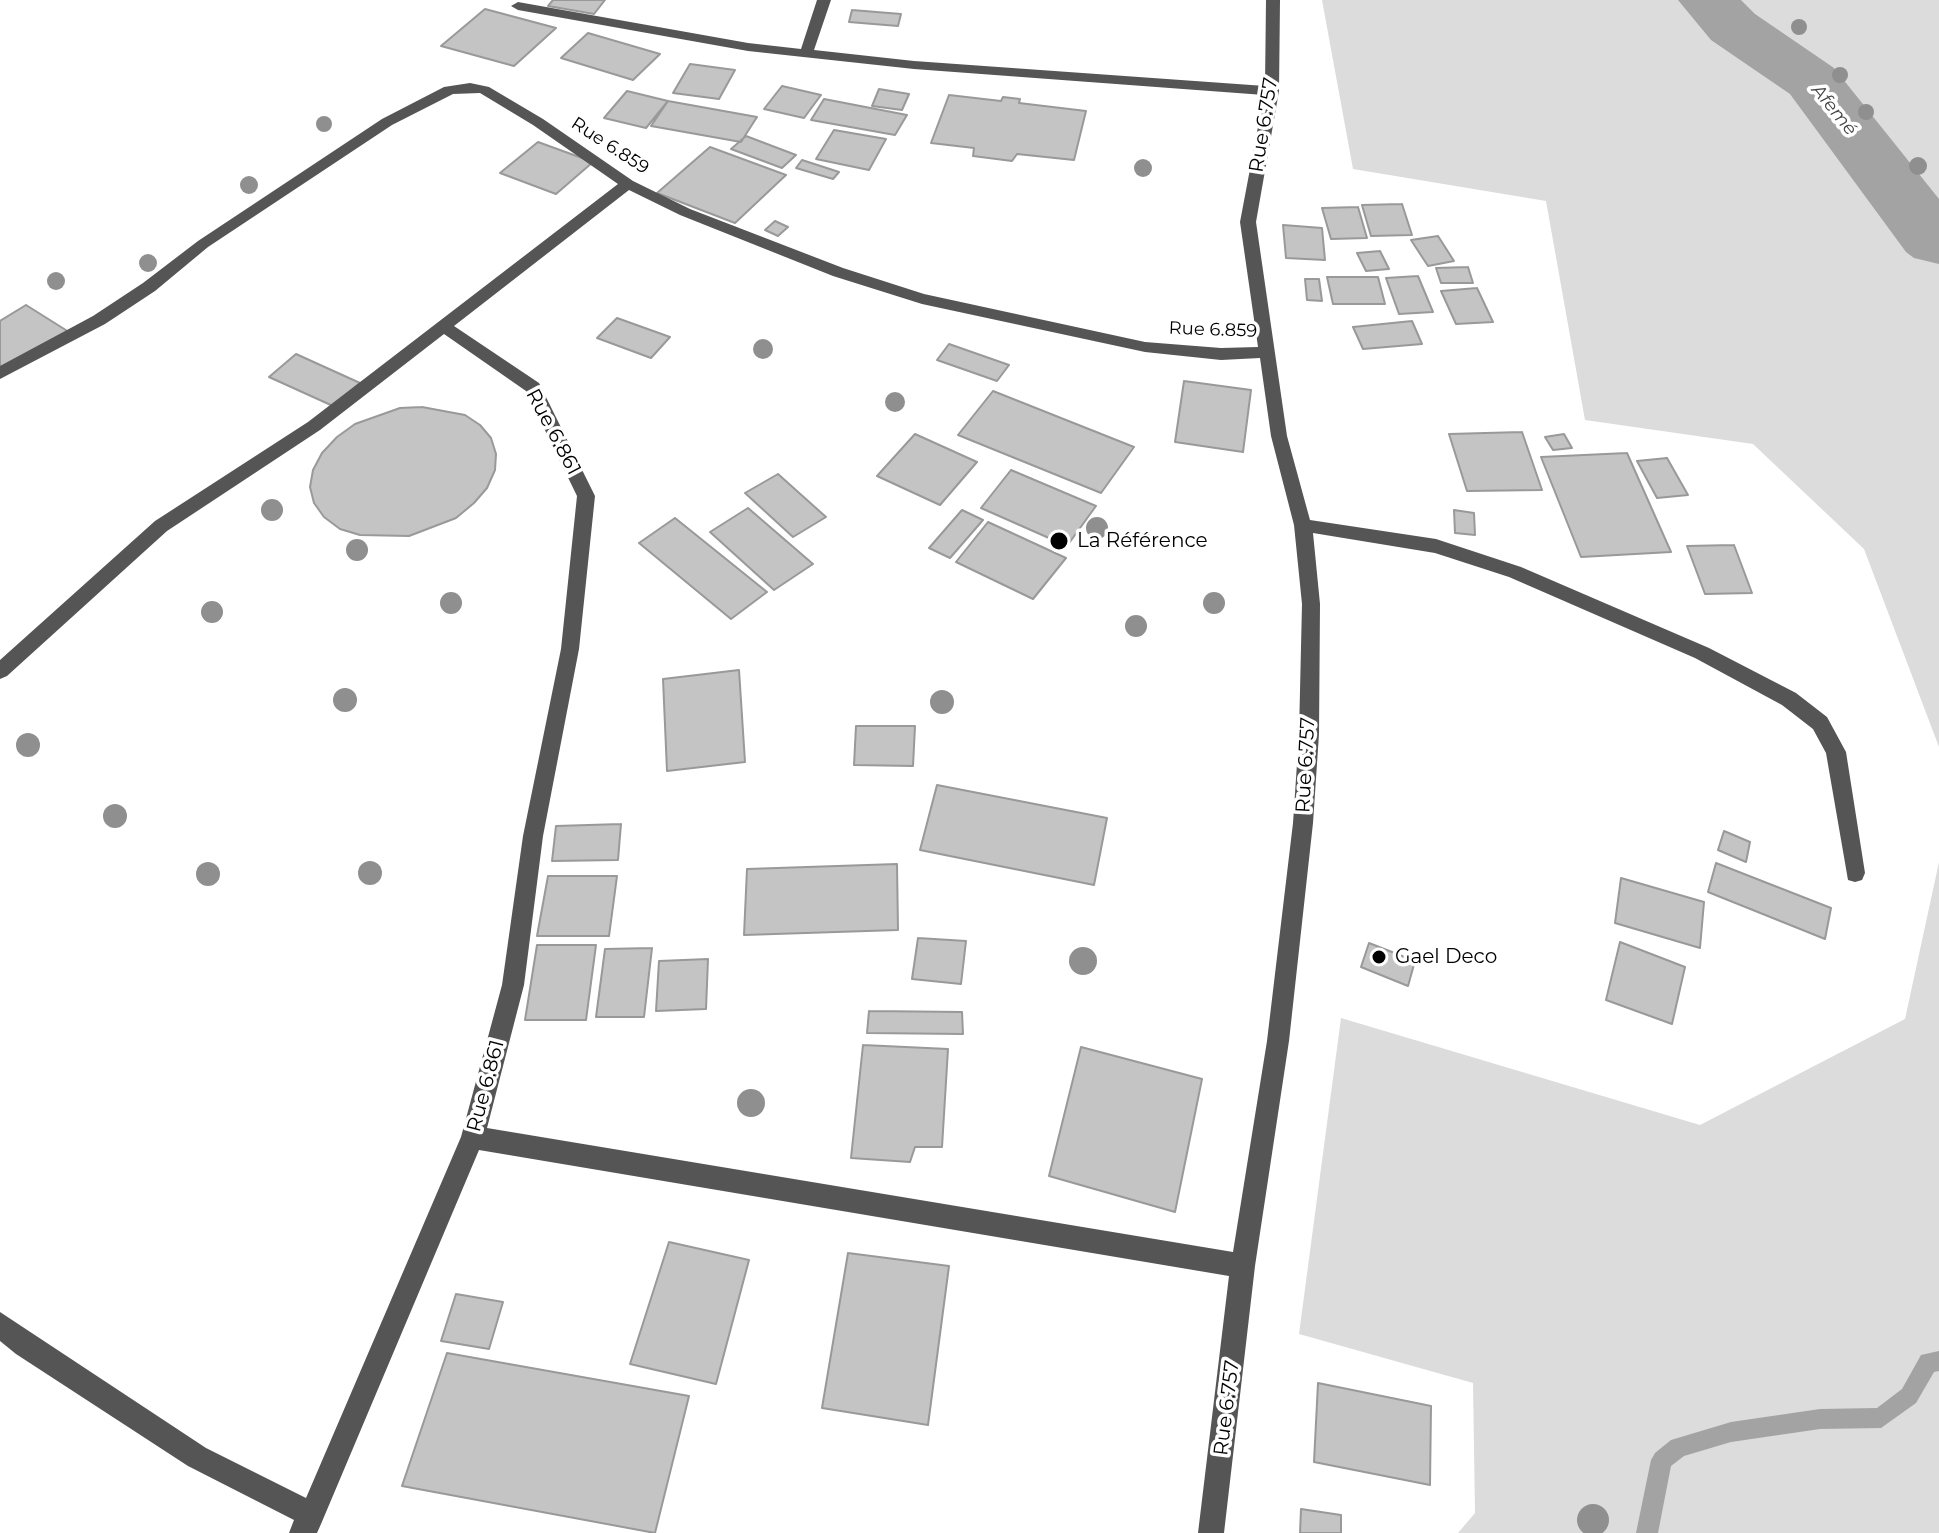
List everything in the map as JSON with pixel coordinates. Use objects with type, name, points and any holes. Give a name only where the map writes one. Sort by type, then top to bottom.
[{"type":"street","points":[[807,52],[824,0]]},
{"type":"street","name":"Rue 6.757","points":[[1211,1533],[1243,1266],[1278,1041],[1303,823],[1309,734],[1311,604],[1303,525],[1279,436],[1248,222],[1272,91],[1273,0]]},
{"type":"street","points":[[518,6],[748,47],[914,65],[1272,91]]},
{"type":"street","name":"Rue 6.859","points":[[0,373],[99,320],[328,158],[387,122],[449,90],[470,87],[484,90],[538,122],[628,184],[761,244],[922,299],[1145,347],[1221,354],[1267,352]]},
{"type":"street","points":[[0,671],[161,526],[314,426],[628,184]]},
{"type":"street","name":"Rue 6.861","points":[[0,1325],[25,1345],[197,1457],[307,1524],[473,1137],[513,985],[533,836],[570,649],[586,496],[533,387],[444,327]]},
{"type":"street","points":[[1303,525],[1436,546],[1515,572],[1702,653],[1789,699],[1820,723],[1836,752],[1855,873]]},
{"type":"street","points":[[473,1137],[1243,1266]]},
{"type":"shaded area","points":[[1322,0],[1939,0],[1939,747],[1864,549],[1753,444],[1585,420],[1546,201],[1353,169]]},
{"type":"shaded area","points":[[1939,862],[1939,1533],[1458,1533],[1475,1513],[1473,1383],[1299,1334],[1341,1018],[1700,1125],[1905,1019]]},
{"type":"building","points":[[553,0],[605,0],[594,14],[548,6]]},
{"type":"building","points":[[485,9],[556,28],[514,66],[441,46]]},
{"type":"building","points":[[852,10],[901,14],[898,26],[849,22]]},
{"type":"building","points":[[588,33],[660,54],[633,80],[561,58]]},
{"type":"building","points":[[690,64],[735,70],[719,99],[673,93]]},
{"type":"building","points":[[782,86],[821,95],[804,118],[764,109]]},
{"type":"building","points":[[879,89],[909,94],[902,110],[872,106]]},
{"type":"building","points":[[627,91],[668,101],[646,128],[604,118]]},
{"type":"building","points":[[949,95],[1001,101],[1003,97],[1020,99],[1019,103],[1086,111],[1074,160],[1017,154],[1012,161],[973,156],[974,148],[931,143]]},
{"type":"building","points":[[824,99],[907,115],[895,135],[811,120]]},
{"type":"building","points":[[668,101],[757,117],[741,142],[651,126]]},
{"type":"building","points":[[834,130],[886,139],[869,170],[816,159]]},
{"type":"building","points":[[746,136],[796,155],[782,168],[731,149]]},
{"type":"building","points":[[538,142],[593,162],[556,194],[500,173]]},
{"type":"building","points":[[710,147],[786,175],[735,223],[657,193]]},
{"type":"building","points":[[802,160],[839,172],[833,179],[796,168]]},
{"type":"building","points":[[1402,204],[1412,235],[1371,236],[1362,205]]},
{"type":"building","points":[[1358,207],[1367,238],[1331,239],[1322,208]]},
{"type":"building","points":[[775,221],[788,227],[778,236],[765,230]]},
{"type":"building","points":[[1283,225],[1322,228],[1325,260],[1286,258]]},
{"type":"building","points":[[1438,236],[1454,261],[1428,266],[1411,240]]},
{"type":"building","points":[[1380,251],[1389,269],[1366,271],[1357,253]]},
{"type":"building","points":[[1468,267],[1473,283],[1441,283],[1436,268]]},
{"type":"building","points":[[1418,276],[1433,312],[1399,314],[1386,278]]},
{"type":"building","points":[[1327,277],[1378,277],[1385,304],[1333,304]]},
{"type":"building","points":[[1305,279],[1319,279],[1322,301],[1307,300]]},
{"type":"building","points":[[1477,288],[1493,322],[1456,324],[1441,291]]},
{"type":"building","points":[[26,305],[69,332],[0,376],[0,321]]},
{"type":"building","points":[[617,318],[670,337],[651,358],[597,338]]},
{"type":"building","points":[[1412,321],[1422,344],[1363,349],[1353,327]]},
{"type":"building","points":[[949,344],[1009,365],[997,381],[937,360]]},
{"type":"building","points":[[296,354],[360,383],[333,406],[269,377]]},
{"type":"building","points":[[1184,381],[1251,390],[1243,452],[1175,442]]},
{"type":"building","points":[[993,391],[1134,447],[1101,493],[958,435]]},
{"type":"building","points":[[422,407],[465,415],[480,425],[491,438],[496,454],[495,470],[487,488],[474,503],[456,518],[409,536],[360,535],[340,529],[324,517],[314,503],[310,487],[313,470],[322,453],[355,424],[400,408]]},
{"type":"building","points":[[1522,432],[1542,490],[1467,491],[1449,434]]},
{"type":"building","points":[[915,434],[977,462],[940,505],[877,476]]},
{"type":"building","points":[[1564,434],[1572,448],[1553,450],[1545,437]]},
{"type":"building","points":[[1627,453],[1671,552],[1581,557],[1541,457]]},
{"type":"building","points":[[1667,458],[1688,495],[1657,498],[1637,461]]},
{"type":"building","points":[[1011,470],[1096,506],[1067,546],[981,508]]},
{"type":"building","points":[[778,474],[826,517],[793,537],[745,493]]},
{"type":"building","points":[[748,508],[813,564],[774,590],[710,532]]},
{"type":"building","points":[[962,510],[983,520],[950,558],[929,548]]},
{"type":"building","points":[[1454,510],[1474,513],[1475,535],[1455,533]]},
{"type":"building","points":[[675,518],[767,592],[731,619],[639,543]]},
{"type":"building","points":[[988,522],[1066,558],[1033,599],[956,562]]},
{"type":"building","points":[[1734,545],[1752,593],[1705,594],[1687,546]]},
{"type":"building","points":[[739,670],[745,762],[667,771],[663,679]]},
{"type":"building","points":[[856,726],[915,726],[913,766],[854,765]]},
{"type":"building","points":[[937,785],[1107,818],[1094,885],[920,850]]},
{"type":"building","points":[[621,824],[618,860],[552,861],[556,826]]},
{"type":"building","points":[[1724,831],[1750,842],[1746,862],[1718,850]]},
{"type":"building","points":[[1716,863],[1831,908],[1825,939],[1708,892]]},
{"type":"building","points":[[897,864],[898,930],[744,935],[747,869]]},
{"type":"building","points":[[548,876],[617,876],[609,936],[537,936]]},
{"type":"building","points":[[1621,878],[1704,902],[1700,948],[1615,923]]},
{"type":"building","points":[[918,938],[966,941],[961,984],[912,979]]},
{"type":"building","points":[[1620,942],[1685,967],[1672,1024],[1606,1000]]},
{"type":"building","points":[[1369,943],[1415,961],[1408,986],[1361,967]]},
{"type":"building","points":[[537,945],[596,945],[586,1020],[525,1020]]},
{"type":"building","points":[[652,948],[644,1017],[596,1017],[605,949]]},
{"type":"building","points":[[708,959],[706,1009],[656,1011],[659,961]]},
{"type":"building","points":[[869,1011],[962,1012],[963,1034],[867,1033]]},
{"type":"building","points":[[863,1045],[948,1049],[942,1147],[915,1147],[910,1162],[851,1158]]},
{"type":"building","points":[[1081,1047],[1202,1079],[1175,1212],[1049,1176]]},
{"type":"building","points":[[669,1242],[749,1260],[716,1384],[630,1364]]},
{"type":"building","points":[[848,1253],[949,1266],[928,1425],[822,1408]]},
{"type":"building","points":[[456,1294],[503,1302],[489,1349],[441,1341]]},
{"type":"building","points":[[447,1353],[689,1396],[655,1533],[402,1486]]},
{"type":"building","points":[[1318,1383],[1431,1406],[1430,1485],[1314,1462]]},
{"type":"building","points":[[1301,1509],[1341,1515],[1341,1533],[1300,1533]]},
{"type":"waterway","name":"Afemé","points":[[1708,0],[1733,27],[1812,81],[1931,236],[1939,242]]},
{"type":"waterway","points":[[1647,1533],[1662,1460],[1678,1447],[1731,1432],[1820,1419],[1881,1418],[1909,1396],[1928,1362],[1939,1361]]},
{"type":"place","name":"La Référence","points":[[1059,541]]},
{"type":"place","name":"Gael Deco","points":[[1379,957]]}]
